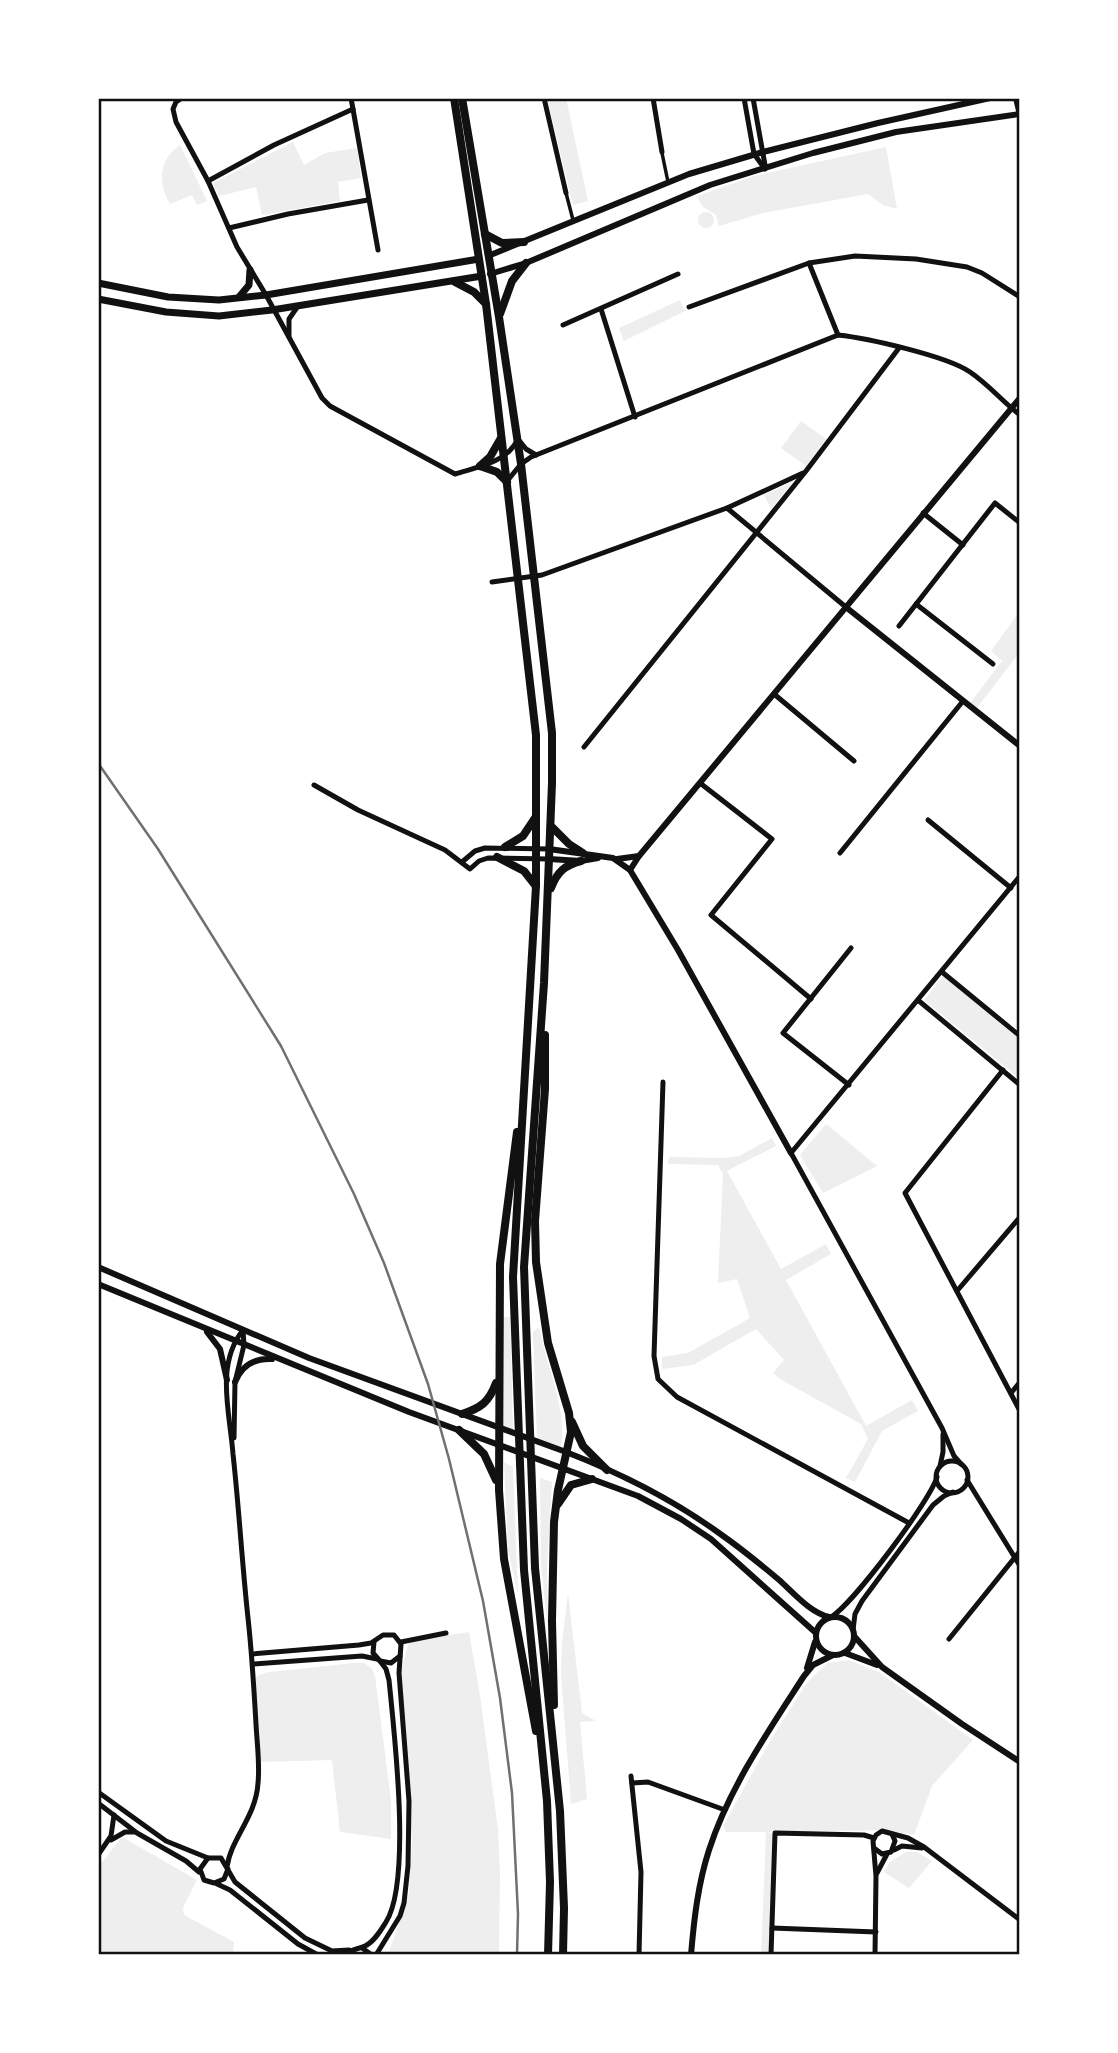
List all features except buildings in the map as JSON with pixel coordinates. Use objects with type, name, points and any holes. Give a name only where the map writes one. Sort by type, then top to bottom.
[{"type":"main road","points":[[454,98],[486,304],[537,735],[536,886],[514,1237],[514,1302],[524,1570],[545,1775],[550,1858],[548,1955]]},
{"type":"main road","points":[[462,98],[521,464],[552,733],[544,983],[524,1267],[536,1589],[555,1757],[564,1890],[562,1955]]},
{"type":"main road","points":[[485,234],[502,243],[524,242]]},
{"type":"main road","points":[[98,283],[180,299],[237,298],[479,259]]},
{"type":"main road","points":[[499,317],[509,286],[526,263]]},
{"type":"main road","points":[[237,298],[247,289],[250,270]]},
{"type":"main road","points":[[98,299],[126,306],[219,316],[482,276]]},
{"type":"main road","points":[[455,282],[474,292],[486,304]]},
{"type":"main road","points":[[502,435],[494,451],[480,466],[497,472],[508,482]]},
{"type":"main road","points":[[505,847],[514,844],[527,832],[537,812]]},
{"type":"main road","points":[[548,898],[557,875],[582,856],[551,826]]},
{"type":"main road","points":[[497,857],[524,871],[532,877],[536,886]]},
{"type":"main road","points":[[544,983],[545,1088],[535,1251],[545,1330],[556,1374],[583,1446],[607,1470]]},
{"type":"main road","points":[[524,1088],[508,1185],[500,1264],[499,1490],[504,1559],[545,1775]]},
{"type":"main road","points":[[462,1414],[476,1410],[486,1403],[498,1377]]},
{"type":"main road","points":[[555,1757],[555,1510],[571,1432],[569,1413]]},
{"type":"main road","points":[[460,1430],[484,1454],[499,1490]]},
{"type":"main road","points":[[555,1510],[562,1495],[571,1485],[592,1479]]},
{"type":"street","points":[[182,98],[176,102],[173,109],[176,122],[208,181],[237,247],[266,295],[317,392],[330,406],[455,474],[504,456],[517,438],[526,449],[536,455]]},
{"type":"street","points":[[351,98],[378,250]]},
{"type":"street","points":[[544,98],[573,220]]},
{"type":"street","points":[[653,98],[667,182]]},
{"type":"street","points":[[744,98],[754,154],[765,169]]},
{"type":"street","points":[[753,98],[765,169]]},
{"type":"street","points":[[479,259],[667,182],[754,154],[919,112],[990,98]]},
{"type":"street","points":[[482,276],[526,263],[695,190],[852,143],[915,128],[1020,114],[1016,98]]},
{"type":"street","points":[[208,181],[294,135],[353,109]]},
{"type":"street","points":[[229,228],[368,200]]},
{"type":"street","points":[[689,307],[809,262],[877,256],[954,264],[982,272],[1020,297]]},
{"type":"street","points":[[809,262],[838,335]]},
{"type":"street","points":[[563,325],[678,274]]},
{"type":"street","points":[[290,339],[289,319],[300,304]]},
{"type":"street","points":[[601,309],[635,416]]},
{"type":"street","points":[[508,482],[521,464],[536,455],[838,335],[953,363],[970,371],[1020,415]]},
{"type":"street","points":[[584,747],[806,471],[899,348]]},
{"type":"street","points":[[630,870],[1020,398]]},
{"type":"street","points":[[492,582],[534,577],[727,508],[806,471]]},
{"type":"street","points":[[899,626],[995,503],[1020,523]]},
{"type":"street","points":[[727,508],[1020,746]]},
{"type":"street","points":[[923,513],[963,545]]},
{"type":"street","points":[[916,604],[993,664]]},
{"type":"street","points":[[774,694],[854,761]]},
{"type":"street","points":[[840,853],[963,701]]},
{"type":"street","points":[[700,783],[772,839],[711,915],[811,999]]},
{"type":"street","points":[[314,785],[358,810],[445,850],[470,869],[483,859],[497,857],[549,859],[582,856]]},
{"type":"street","points":[[928,820],[1011,887]]},
{"type":"street","points":[[462,862],[479,849],[505,847],[549,849],[622,860],[639,856]]},
{"type":"street","points":[[613,858],[630,870],[678,950],[942,1428],[954,1457],[967,1472],[963,1488],[944,1496],[933,1505],[865,1596],[855,1614],[851,1647],[845,1653]]},
{"type":"street","points":[[790,1153],[919,1001],[1020,876]]},
{"type":"street","points":[[849,1085],[783,1033],[851,948]]},
{"type":"street","points":[[942,972],[1020,1036]]},
{"type":"street","points":[[919,1001],[1020,1085]]},
{"type":"street","points":[[1003,1070],[905,1192],[1020,1410]]},
{"type":"street","points":[[663,1082],[654,1356],[658,1379],[677,1397],[909,1523]]},
{"type":"street","points":[[957,1291],[1020,1217]]},
{"type":"street","points":[[98,1268],[309,1358],[566,1452],[651,1492],[714,1529],[813,1610],[846,1620],[883,1667],[1020,1762]]},
{"type":"street","points":[[98,1284],[409,1412],[647,1500],[681,1519],[726,1551],[816,1636],[822,1649],[833,1655]]},
{"type":"street","points":[[202,1328],[211,1335],[220,1349],[227,1380]]},
{"type":"street","points":[[214,1884],[223,1880],[230,1856],[253,1811],[257,1794],[253,1664],[233,1447],[227,1417],[230,1353],[234,1341],[243,1330]]},
{"type":"street","points":[[233,1447],[235,1382],[244,1345],[243,1330]]},
{"type":"street","points":[[235,1382],[249,1363],[264,1359],[278,1360]]},
{"type":"street","points":[[1011,1393],[1020,1382]]},
{"type":"street","points":[[691,1955],[701,1879],[725,1810],[804,1676],[821,1622],[855,1595],[930,1494],[943,1452],[942,1428]]},
{"type":"street","points":[[939,1468],[949,1461],[961,1464]]},
{"type":"street","points":[[937,1477],[941,1488],[953,1492]]},
{"type":"street","points":[[967,1480],[1020,1566]]},
{"type":"street","points":[[949,1639],[1020,1551]]},
{"type":"street","points":[[252,1654],[362,1645],[381,1635],[390,1634],[401,1642],[446,1633]]},
{"type":"street","points":[[98,1791],[166,1841],[208,1858],[219,1857],[235,1882],[305,1938],[332,1951],[366,1945],[390,1916],[394,1904],[400,1825],[389,1677],[373,1649],[375,1640]]},
{"type":"street","points":[[346,1955],[355,1948],[367,1950],[374,1955],[400,1916],[407,1877],[409,1812],[399,1673],[401,1642]]},
{"type":"street","points":[[253,1664],[362,1656],[393,1662],[402,1653]]},
{"type":"street","points":[[804,1676],[813,1665],[833,1655],[845,1653],[883,1667]]},
{"type":"street","points":[[631,1776],[641,1882],[639,1955]]},
{"type":"street","points":[[632,1783],[648,1782],[725,1810]]},
{"type":"street","points":[[98,1803],[137,1833],[186,1861],[197,1869],[207,1882],[230,1890],[298,1944],[318,1955]]},
{"type":"street","points":[[98,1855],[114,1829],[114,1815]]},
{"type":"street","points":[[875,1955],[874,1838],[882,1831],[916,1842],[1020,1920]]},
{"type":"street","points":[[106,1844],[125,1832],[137,1833]]},
{"type":"street","points":[[876,1876],[895,1841],[889,1832]]},
{"type":"street","points":[[771,1955],[775,1833],[864,1835],[874,1838]]},
{"type":"street","points":[[874,1848],[879,1852],[889,1852],[902,1846],[928,1850]]},
{"type":"street","points":[[202,1876],[201,1865],[208,1858]]},
{"type":"street","points":[[772,1928],[876,1931]]},
{"type":"shaded area","points":[[547,98],[566,98],[588,201],[573,205]]},
{"type":"shaded area","points":[[293,142],[304,165],[325,153],[357,148],[361,178],[338,182],[340,201],[262,215],[256,187],[219,196],[213,183]]},
{"type":"shaded area","points":[[180,145],[207,201],[197,205],[192,195],[170,204],[163,188],[164,165]]},
{"type":"shaded area","points":[[886,147],[897,209],[883,205],[868,194],[763,213],[719,226],[716,215],[702,206],[697,196],[754,176]]},
{"type":"shaded area","points":[[703,212],[709,212],[714,220],[712,226],[703,228],[698,223],[698,217]]},
{"type":"shaded area","points":[[680,300],[685,311],[624,341],[619,328]]},
{"type":"shaded area","points":[[801,421],[826,439],[806,466],[781,448]]},
{"type":"shaded area","points":[[793,482],[771,509],[764,495]]},
{"type":"shaded area","points":[[1020,611],[1020,652],[976,709],[970,703],[1002,661],[991,651]]},
{"type":"shaded area","points":[[943,976],[1020,1040],[1020,1079],[924,1000]]},
{"type":"shaded area","points":[[826,1124],[877,1166],[823,1193],[800,1155]]},
{"type":"shaded area","points":[[772,1138],[776,1146],[727,1171],[781,1269],[826,1244],[831,1254],[786,1280],[866,1426],[912,1400],[918,1411],[882,1431],[855,1482],[846,1478],[868,1439],[861,1424],[773,1373],[784,1360],[756,1329],[693,1365],[662,1369],[662,1357],[688,1353],[750,1318],[737,1279],[718,1283],[723,1174],[718,1165],[668,1164],[669,1157],[739,1156]]},
{"type":"shaded area","points":[[502,1317],[510,1317],[513,1430],[502,1428]]},
{"type":"shaded area","points":[[539,1327],[562,1422],[560,1449],[537,1441],[533,1332]]},
{"type":"shaded area","points":[[504,1462],[513,1467],[518,1594],[508,1550]]},
{"type":"shaded area","points":[[540,1478],[552,1482],[547,1565],[548,1630],[541,1565]]},
{"type":"shaded area","points":[[568,1593],[582,1713],[596,1721],[580,1722],[587,1799],[571,1804],[561,1675]]},
{"type":"shaded area","points":[[469,1632],[498,1829],[499,1955],[388,1955],[409,1893],[412,1843],[401,1671],[409,1641]]},
{"type":"shaded area","points":[[849,1660],[879,1672],[973,1740],[932,1786],[914,1835],[883,1830],[768,1832],[773,1835],[769,1955],[761,1955],[766,1832],[726,1832],[723,1826],[770,1741],[806,1684],[827,1663]]},
{"type":"shaded area","points":[[364,1663],[372,1669],[375,1676],[391,1800],[391,1839],[340,1832],[332,1760],[260,1762],[255,1681],[257,1676],[269,1672]]},
{"type":"shaded area","points":[[122,1837],[197,1880],[183,1908],[184,1915],[234,1942],[233,1955],[98,1955],[98,1867]]},
{"type":"shaded area","points":[[906,1852],[917,1852],[932,1861],[909,1888],[884,1872],[890,1862]]},
{"type":"railway","points":[[98,763],[158,849],[281,1046],[354,1194],[384,1263],[428,1384],[483,1601],[500,1698],[512,1793],[518,1914],[517,1955]]}]
